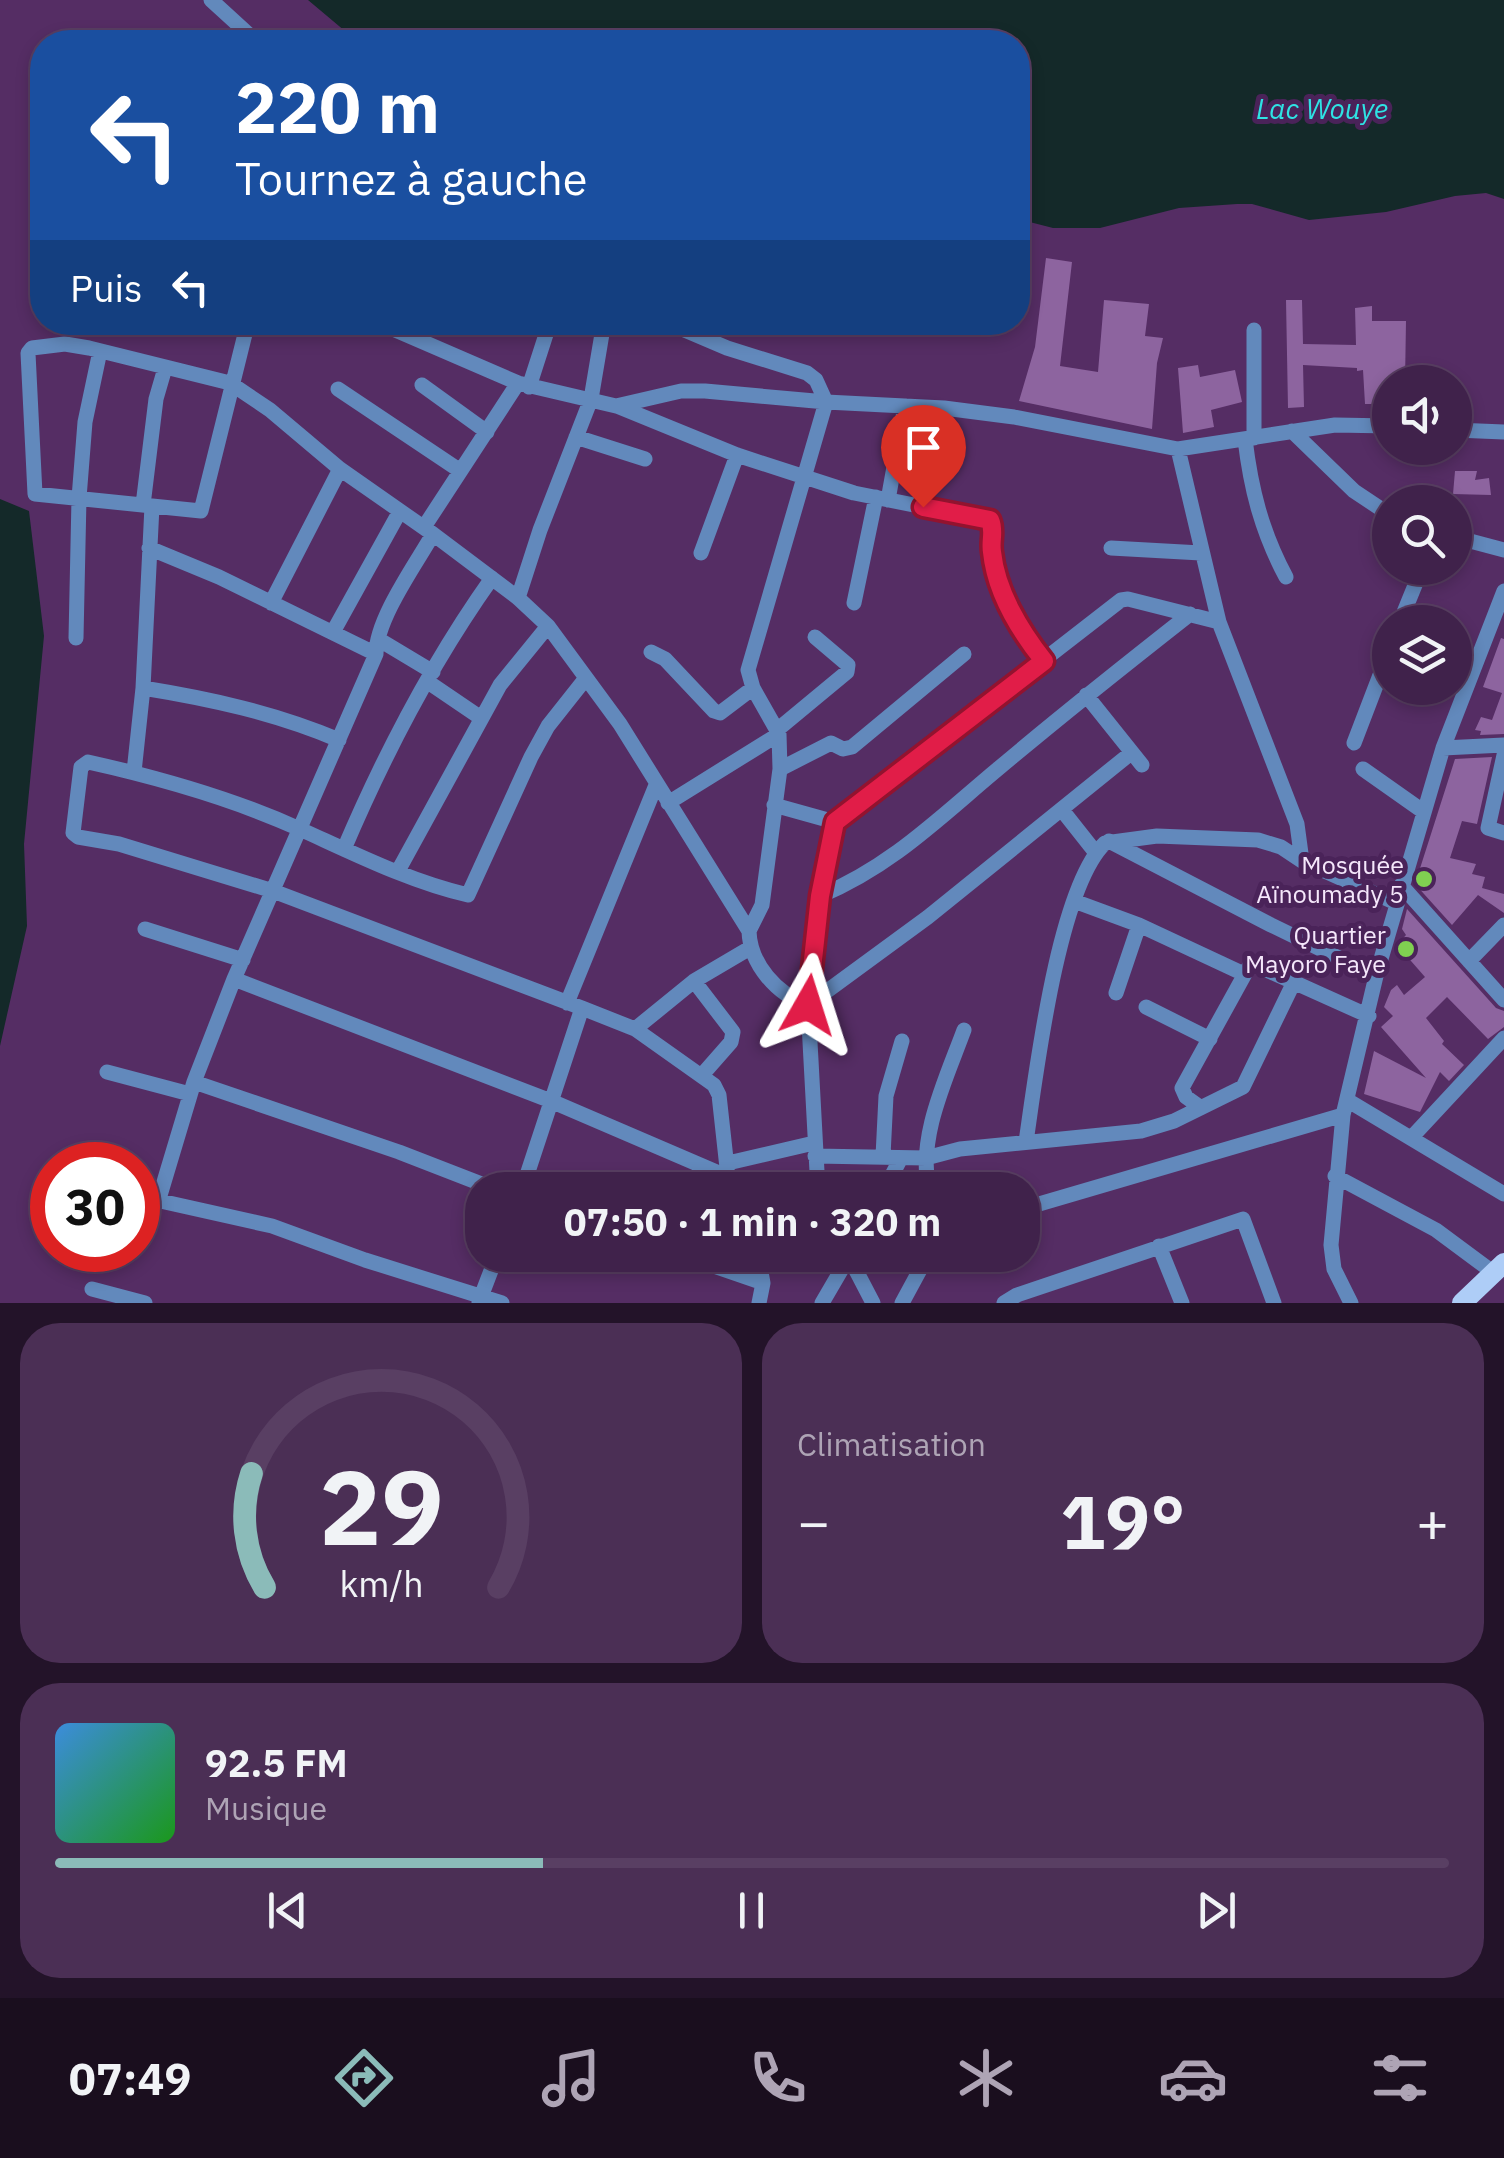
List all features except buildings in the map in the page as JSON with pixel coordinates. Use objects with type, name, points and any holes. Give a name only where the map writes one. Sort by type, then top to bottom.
[{"type":"main road","points":[[1462,1303],[1500,1273]]},
{"type":"main road","points":[[1482,1303],[1500,1273]]},
{"type":"street","points":[[211,0],[244,30]]},
{"type":"street","points":[[1254,330],[1249,438],[1252,492],[1286,577]]},
{"type":"street","points":[[244,335],[230,384],[203,508],[198,512],[34,493],[28,352],[38,346],[65,344],[230,384],[270,410],[340,470],[429,530],[548,626],[620,724],[750,931]]},
{"type":"street","points":[[408,335],[523,385],[616,406],[804,478],[882,499],[990,520],[994,530],[992,554],[1015,623],[1044,661]]},
{"type":"street","points":[[160,1195],[192,1088],[234,980],[400,593],[459,470],[523,385],[544,335]]},
{"type":"street","points":[[518,598],[591,399],[602,335]]},
{"type":"street","points":[[696,335],[808,373],[816,380],[826,402],[748,670],[753,688],[778,732],[780,769],[762,905],[750,931],[750,948],[788,998],[808,1005]]},
{"type":"street","points":[[76,638],[78,498],[85,422],[100,351]]},
{"type":"street","points":[[134,772],[144,688],[148,506],[156,399],[165,368]]},
{"type":"street","points":[[422,385],[487,432]]},
{"type":"street","points":[[338,389],[459,470]]},
{"type":"street","points":[[616,406],[680,390],[905,406],[1014,417],[1178,449],[1335,425],[1372,426]]},
{"type":"street","points":[[854,603],[905,406]]},
{"type":"street","points":[[1292,431],[1354,491],[1372,503]]},
{"type":"street","points":[[1472,431],[1504,432]]},
{"type":"street","points":[[576,436],[645,460]]},
{"type":"street","points":[[1178,449],[1219,622],[1302,841],[1302,861]]},
{"type":"street","points":[[701,553],[737,455]]},
{"type":"street","points":[[270,603],[340,470]]},
{"type":"street","points":[[334,632],[400,511]]},
{"type":"street","points":[[1472,542],[1504,550]]},
{"type":"street","points":[[148,548],[334,632],[377,646],[430,677],[482,718]]},
{"type":"street","points":[[1111,548],[1201,553]]},
{"type":"street","points":[[344,849],[372,785],[430,677],[461,621],[492,578]]},
{"type":"street","points":[[1352,1303],[1340,1284],[1332,1252],[1335,1176],[1345,1107],[1376,976],[1443,748],[1504,591]]},
{"type":"street","points":[[816,1172],[808,1005],[820,896],[835,822],[1124,599],[1219,622]]},
{"type":"street","points":[[820,896],[860,879],[898,855],[1190,614]]},
{"type":"street","points":[[398,871],[502,682],[548,626]]},
{"type":"street","points":[[668,804],[778,732],[848,672],[848,666],[815,637]]},
{"type":"street","points":[[650,652],[665,659],[714,711],[727,710],[753,688]]},
{"type":"street","points":[[780,769],[830,742],[844,749],[852,746],[964,654]]},
{"type":"street","points":[[586,678],[548,726],[531,756],[470,894],[398,871],[300,829],[134,772],[84,763],[74,836],[119,844],[274,891],[635,1030],[714,1086],[719,1095],[728,1170]]},
{"type":"street","points":[[144,688],[292,720],[338,740]]},
{"type":"street","points":[[808,1005],[928,917],[1062,810],[1136,759],[1086,696]]},
{"type":"street","points":[[1354,744],[1372,696]]},
{"type":"street","points":[[1443,748],[1504,745]]},
{"type":"street","points":[[1504,756],[1488,828],[1504,833]]},
{"type":"street","points":[[1363,769],[1424,812]]},
{"type":"street","points":[[528,1172],[551,1101],[574,1006],[656,785]]},
{"type":"street","points":[[774,805],[835,822]]},
{"type":"street","points":[[1062,810],[1103,847],[1162,869],[1376,976]]},
{"type":"street","points":[[1162,869],[1175,837]]},
{"type":"street","points":[[1103,847],[1175,837],[1258,840],[1281,847],[1302,861],[1396,903]]},
{"type":"street","points":[[1026,1142],[1053,978],[1074,901],[1103,847]]},
{"type":"street","points":[[1402,886],[1504,1000]]},
{"type":"street","points":[[1074,901],[1140,925],[1244,974]]},
{"type":"street","points":[[1116,993],[1140,925]]},
{"type":"street","points":[[1469,961],[1504,925]]},
{"type":"street","points":[[145,928],[243,960]]},
{"type":"street","points":[[635,1030],[694,981],[750,948]]},
{"type":"street","points":[[1200,1107],[1186,1097],[1182,1088],[1248,965],[1256,964],[1369,1016]]},
{"type":"street","points":[[234,980],[728,1170],[814,1149],[926,1158],[1026,1142],[1141,1132],[1243,1088],[1293,984]]},
{"type":"street","points":[[694,981],[733,1032],[730,1042],[702,1075]]},
{"type":"street","points":[[1146,1006],[1210,1039]]},
{"type":"street","points":[[927,1172],[926,1158],[942,1090],[964,1030]]},
{"type":"street","points":[[1412,1136],[1504,1038]]},
{"type":"street","points":[[883,1156],[886,1096],[902,1041]]},
{"type":"street","points":[[107,1072],[192,1088],[384,1146],[465,1178]]},
{"type":"street","points":[[1040,1204],[1345,1107],[1412,1136],[1504,1194]]},
{"type":"street","points":[[894,1172],[901,1158]]},
{"type":"street","points":[[1335,1176],[1436,1230],[1500,1273]]},
{"type":"street","points":[[160,1202],[272,1226],[480,1299],[502,1303]]},
{"type":"street","points":[[1004,1303],[1017,1295],[1243,1218],[1273,1303]]},
{"type":"street","points":[[1160,1246],[1182,1303]]},
{"type":"street","points":[[480,1299],[490,1272]]},
{"type":"street","points":[[731,1272],[763,1283]]},
{"type":"street","points":[[759,1303],[761,1272]]},
{"type":"street","points":[[822,1303],[839,1272]]},
{"type":"street","points":[[858,1272],[873,1303]]},
{"type":"street","points":[[902,1303],[919,1272]]},
{"type":"street","points":[[92,1289],[145,1303]]},
{"type":"water","name":"Lac Wouye","points":[[308,0],[1504,0],[1504,199],[1486,193],[1455,196],[1386,212],[1309,220],[1252,204],[1237,204],[1179,208],[1100,228],[1053,228],[1030,222],[1030,30],[344,30]]},
{"type":"water","points":[[0,499],[29,511],[44,636],[24,844],[27,926],[0,1046]]},
{"type":"place","name":"Mosquée Aïnoumady 5","points":[[1424,879]]},
{"type":"place","name":"Quartier Mayoro Faye","points":[[1406,949]]},
{"type":"route","points":[[808,1005],[820,896],[835,822],[1044,661],[1015,623],[992,554],[994,530],[990,520],[923,507]]}]
